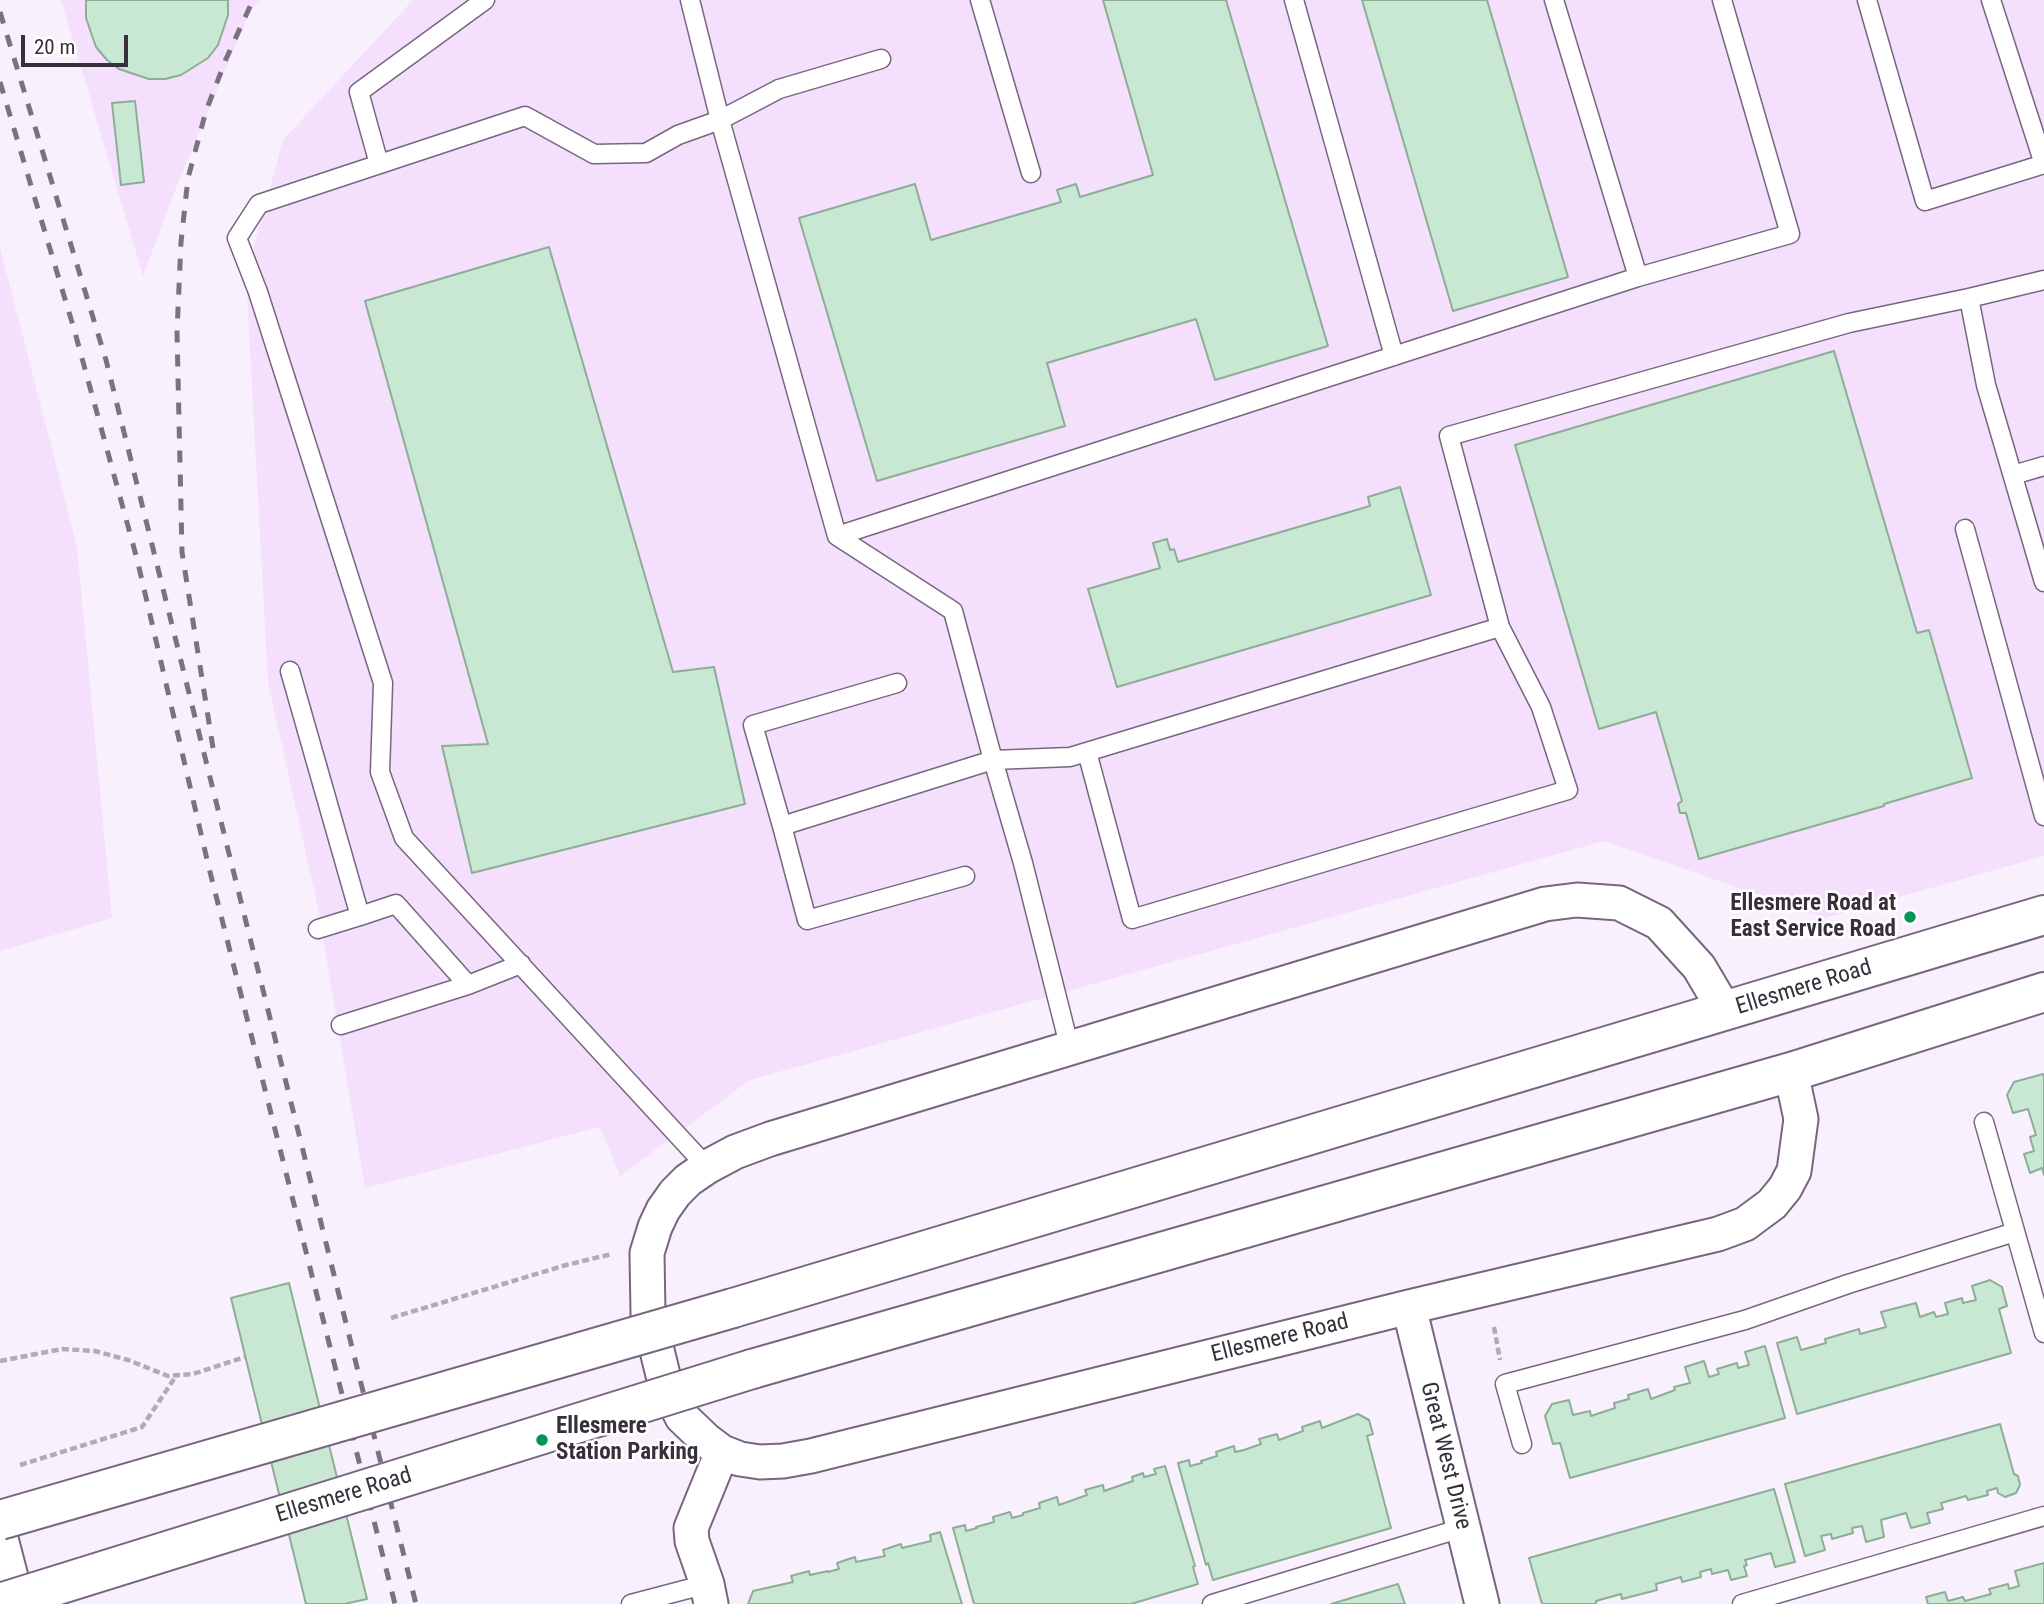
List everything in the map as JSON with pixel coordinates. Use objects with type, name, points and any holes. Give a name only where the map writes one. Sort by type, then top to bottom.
[{"type":"main road","name":"Ellesmere Road","points":[[0,1520],[733,1308],[2044,915]]},
{"type":"main road","name":"Ellesmere Road","points":[[0,1603],[752,1369],[1790,1072],[2044,992]]},
{"type":"street","name":"Ellesmere Road","points":[[1725,1012],[1699,967],[1659,923],[1619,903],[1577,900],[1545,904],[770,1139],[735,1152],[688,1180],[674,1194],[655,1227],[647,1253],[648,1314],[665,1383],[682,1416],[722,1452],[740,1459],[760,1462],[811,1456],[1409,1307],[1718,1234],[1745,1224],[1772,1203],[1794,1171],[1801,1118],[1790,1072]]},
{"type":"street","name":"Great West Drive","points":[[1409,1307],[1482,1604]]},
{"type":"street","points":[[709,1594],[692,1541],[691,1528],[722,1452]]},
{"type":"street","points":[[0,1535],[18,1604]]},
{"type":"lane","points":[[379,164],[359,92],[485,0]]},
{"type":"lane","points":[[690,0],[720,120],[837,536],[953,611],[1023,863],[1070,1049]]},
{"type":"lane","points":[[980,0],[1031,173]]},
{"type":"lane","points":[[1294,0],[1394,356]]},
{"type":"lane","points":[[1554,0],[1638,277]]},
{"type":"lane","points":[[837,536],[1638,277],[1790,234],[1722,0]]},
{"type":"lane","points":[[1867,0],[1925,201],[2044,164],[1991,0]]},
{"type":"lane","points":[[707,1167],[404,838],[380,772],[383,682],[258,292],[237,238],[259,204],[524,116],[594,154],[646,153],[678,135],[720,120],[779,89],[881,59]]},
{"type":"lane","points":[[1087,752],[1132,919],[1568,790],[1541,708],[1500,627],[1449,436],[1849,323],[2044,280]]},
{"type":"lane","points":[[1969,298],[1986,385],[2044,582]]},
{"type":"lane","points":[[2012,475],[2044,466]]},
{"type":"lane","points":[[1965,529],[2040,787],[2044,816]]},
{"type":"lane","points":[[782,826],[993,760],[1070,757],[1500,627]]},
{"type":"lane","points":[[290,671],[360,916]]},
{"type":"lane","points":[[897,683],[753,725],[807,920],[965,876]]},
{"type":"lane","points":[[318,929],[396,904],[468,985]]},
{"type":"lane","points":[[341,1024],[468,985],[521,964]]},
{"type":"lane","points":[[1984,1122],[2044,1333]]},
{"type":"lane","points":[[1522,1444],[1505,1384],[1745,1320],[1848,1284],[2015,1232]]},
{"type":"lane","points":[[1742,1604],[2044,1516]]},
{"type":"lane","points":[[1212,1604],[1462,1528]]},
{"type":"lane","points":[[631,1604],[709,1594]]},
{"type":"path","points":[[391,1318],[566,1265],[616,1254]]},
{"type":"path","points":[[0,1361],[62,1349],[95,1351],[128,1360],[168,1376],[177,1376],[193,1374],[245,1357]]},
{"type":"path","points":[[20,1465],[142,1427],[177,1376]]},
{"type":"shaded area","points":[[61,0],[261,0],[250,11],[176,188],[143,276]]},
{"type":"shaded area","points":[[413,0],[2044,0],[2044,856],[1825,918],[1604,841],[750,1080],[620,1176],[600,1127],[365,1188],[317,903],[268,682],[246,276],[283,140]]},
{"type":"shaded area","points":[[0,247],[77,547],[112,918],[0,951]]},
{"type":"building","points":[[86,0],[228,0],[228,15],[218,45],[208,58],[181,75],[149,79],[119,69],[96,47],[86,18]]},
{"type":"building","points":[[1103,0],[1226,0],[1328,346],[1215,380],[1196,319],[1047,363],[1065,426],[877,481],[799,218],[915,184],[931,240],[1061,202],[1057,190],[1076,184],[1080,197],[1153,175]]},
{"type":"building","points":[[1362,0],[1487,0],[1568,277],[1453,311]]},
{"type":"building","points":[[135,101],[144,182],[121,185],[112,103]]},
{"type":"building","points":[[549,247],[673,672],[714,667],[745,804],[472,873],[442,746],[488,744],[365,301]]},
{"type":"building","points":[[1834,351],[1917,633],[1929,630],[1972,778],[1699,859],[1686,813],[1680,813],[1678,804],[1682,801],[1656,712],[1599,729],[1515,445]]},
{"type":"building","points":[[1400,487],[1431,595],[1117,687],[1088,589],[1160,568],[1153,543],[1167,539],[1178,562],[1370,506],[1368,497]]},
{"type":"building","points":[[2043,1074],[2044,1175],[2042,1168],[2030,1173],[2024,1154],[2034,1151],[2030,1137],[2036,1135],[2028,1109],[2013,1113],[2007,1095],[2014,1082]]},
{"type":"building","points":[[1990,1280],[2002,1287],[2007,1306],[1999,1309],[2011,1353],[1797,1414],[1777,1343],[1797,1337],[1801,1350],[1826,1343],[1825,1339],[1859,1329],[1860,1334],[1886,1327],[1881,1312],[1916,1303],[1920,1317],[1934,1312],[1936,1317],[1948,1314],[1945,1303],[1962,1298],[1963,1303],[1976,1300],[1972,1286]]},
{"type":"building","points":[[289,1283],[367,1599],[344,1604],[306,1604],[231,1298]]},
{"type":"building","points":[[1765,1346],[1785,1418],[1570,1478],[1560,1443],[1553,1444],[1545,1416],[1552,1404],[1569,1400],[1573,1415],[1590,1411],[1591,1416],[1615,1408],[1614,1403],[1629,1399],[1628,1395],[1648,1389],[1651,1399],[1675,1390],[1674,1387],[1690,1383],[1685,1367],[1704,1361],[1709,1377],[1719,1374],[1717,1369],[1737,1363],[1738,1368],[1749,1365],[1745,1352]]},
{"type":"building","points":[[1358,1414],[1369,1420],[1373,1434],[1367,1436],[1391,1528],[1213,1580],[1208,1563],[1206,1565],[1178,1463],[1189,1460],[1190,1466],[1202,1463],[1201,1461],[1217,1456],[1216,1452],[1234,1446],[1235,1452],[1244,1450],[1261,1444],[1259,1439],[1277,1434],[1279,1440],[1303,1431],[1302,1427],[1320,1421],[1322,1428]]},
{"type":"building","points":[[2000,1424],[2014,1474],[2018,1476],[2020,1485],[2016,1493],[2005,1497],[1998,1493],[1997,1488],[1987,1491],[1988,1495],[1968,1500],[1966,1496],[1941,1503],[1943,1509],[1927,1513],[1930,1523],[1911,1528],[1906,1513],[1881,1520],[1884,1537],[1866,1542],[1862,1526],[1852,1528],[1853,1533],[1832,1539],[1831,1534],[1821,1536],[1825,1550],[1805,1556],[1785,1484]]},
{"type":"building","points":[[1165,1466],[1198,1584],[1131,1604],[974,1604],[953,1528],[965,1525],[966,1531],[977,1528],[994,1522],[993,1517],[1010,1512],[1012,1518],[1023,1515],[1040,1508],[1039,1503],[1057,1497],[1059,1505],[1087,1495],[1085,1490],[1103,1485],[1104,1491],[1133,1481],[1132,1477],[1143,1473],[1144,1477],[1156,1474],[1154,1469]]},
{"type":"building","points":[[1774,1489],[1795,1562],[1775,1567],[1771,1553],[1745,1560],[1747,1576],[1731,1580],[1728,1570],[1712,1574],[1711,1569],[1700,1572],[1701,1577],[1682,1582],[1681,1577],[1656,1584],[1657,1590],[1622,1599],[1621,1594],[1596,1601],[1596,1604],[1542,1604],[1529,1558]]},
{"type":"building","points":[[940,1532],[962,1604],[748,1604],[753,1591],[793,1582],[791,1576],[809,1571],[810,1575],[839,1569],[837,1563],[855,1557],[856,1562],[885,1556],[883,1550],[901,1544],[902,1548],[931,1541],[930,1535]]},
{"type":"building","points":[[2044,1563],[2044,1604],[1928,1604],[1926,1597],[1945,1592],[1948,1601],[1963,1597],[1965,1601],[1991,1594],[1989,1589],[2008,1584],[2009,1589],[2019,1586],[2015,1571]]},
{"type":"building","points":[[1398,1584],[1405,1604],[1331,1604]]},
{"type":"railway","points":[[213,748],[182,552],[177,332],[181,242],[188,178],[206,111],[253,0]]},
{"type":"railway","points":[[0,12],[106,360],[416,1604]]},
{"type":"railway","points":[[0,82],[74,329],[137,559],[209,868],[395,1604]]},
{"type":"place","name":"Ellesmere Road at East Service Road","points":[[1910,917]]},
{"type":"place","name":"Ellesmere Station Parking","points":[[542,1440]]}]
